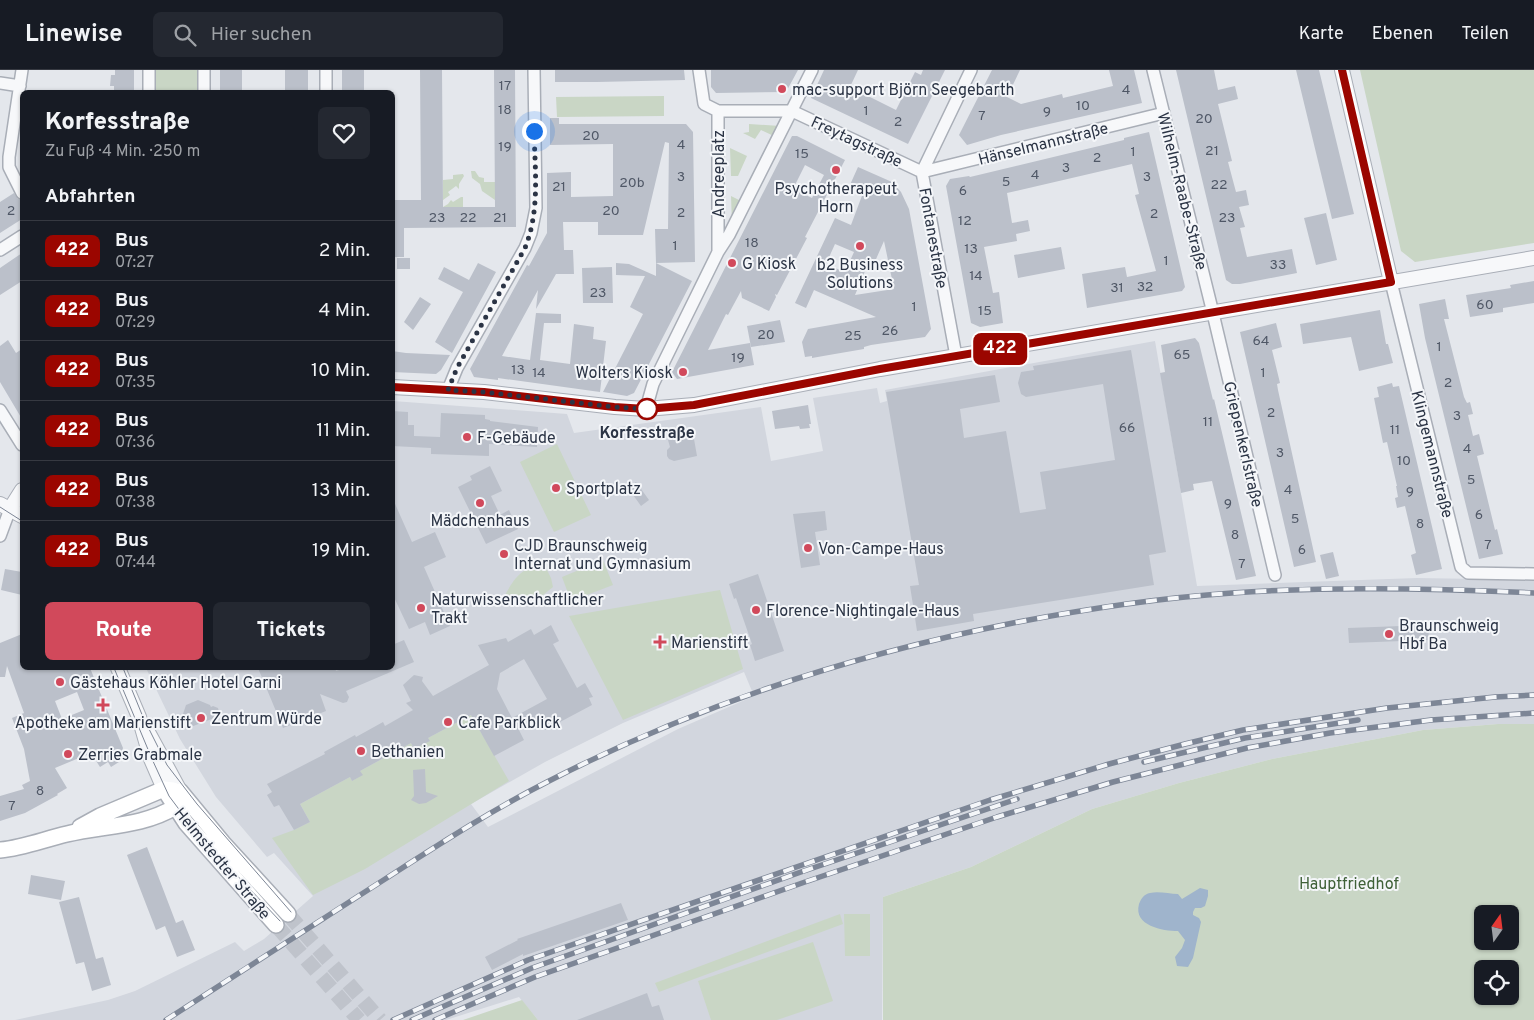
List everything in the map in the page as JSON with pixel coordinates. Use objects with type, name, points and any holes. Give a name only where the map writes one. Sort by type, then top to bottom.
[{"type":"main road","points":[[0,850],[16,848],[69,833],[160,816],[175,808],[180,791],[164,789],[100,816],[69,833]]},
{"type":"main road","name":"Helmstedter Straße","points":[[164,789],[186,823],[276,925]]},
{"type":"main road","name":"Helmstedter Straße","points":[[180,791],[223,843],[288,914]]},
{"type":"street","points":[[20,189],[9,168],[9,157],[22,70]]},
{"type":"street","points":[[149,70],[149,90]]},
{"type":"street","points":[[204,70],[204,90]]},
{"type":"street","points":[[326,70],[326,90]]},
{"type":"street","points":[[448,390],[457,368],[525,248],[531,233],[536,208],[534,70]]},
{"type":"street","points":[[699,70],[704,104],[718,111]]},
{"type":"street","points":[[646,409],[653,384],[718,252],[730,235],[812,70]]},
{"type":"street","name":"Fontanestraße","points":[[956,356],[922,172],[971,70]]},
{"type":"street","name":"Wilhelm-Raabe-Straße","points":[[1153,70],[1213,312]]},
{"type":"street","points":[[1342,70],[1391,282]]},
{"type":"street","points":[[0,83],[20,86]]},
{"type":"street","name":"Andreeplatz","points":[[718,252],[718,111],[792,110]]},
{"type":"street","name":"Freytagstraße","points":[[792,110],[922,172]]},
{"type":"street","name":"Hänselmannstraße","points":[[922,172],[1164,114]]},
{"type":"street","points":[[0,250],[20,237]]},
{"type":"street","points":[[395,387],[484,392],[646,409],[694,405],[765,390],[956,356],[1534,258]]},
{"type":"street","name":"Klingemannstraße","points":[[1391,282],[1461,568],[1468,572],[1534,574]]},
{"type":"street","name":"Griepenkerlstraße","points":[[1213,312],[1275,576]]},
{"type":"street","points":[[0,410],[20,442]]},
{"type":"street","points":[[0,536],[5,506],[20,492]]},
{"type":"street","points":[[5,506],[20,515]]},
{"type":"street","name":"Helmstedter Straße","points":[[119,670],[139,717],[180,791]]},
{"type":"street","name":"Helmstedter Straße","points":[[139,717],[151,759],[164,789]]},
{"type":"shaded area","points":[[1155,341],[1197,586],[1417,578],[1534,580],[1534,724],[1498,724],[1423,730],[1272,759],[1179,783],[1092,809],[971,867],[883,897],[882,1020],[538,1020],[519,997],[446,1020],[15,1020],[108,1000],[135,991],[235,942],[244,951],[264,939],[313,896],[274,853],[267,857],[216,797],[180,739],[147,670],[395,670],[395,401],[567,414],[574,433],[761,407],[771,461],[823,451],[813,398],[877,388],[880,403],[887,401],[885,390]],"holes":[[[744,672],[754,696],[678,729],[488,827],[471,804],[545,762],[623,723]]]},
{"type":"green space","points":[[149,70],[204,70],[204,90],[149,90]]},
{"type":"green space","points":[[1360,70],[1534,70],[1534,243],[1415,262],[1401,251]]},
{"type":"green space","points":[[664,96],[664,116],[557,117],[556,97]]},
{"type":"green space","points":[[749,124],[780,126],[776,137],[761,130],[755,139],[743,133],[749,132]]},
{"type":"green space","points":[[730,148],[747,156],[738,176],[731,176]]},
{"type":"green space","points":[[471,171],[475,171],[479,177],[484,178],[484,182],[495,182],[495,200],[482,191],[480,184],[472,178]]},
{"type":"green space","points":[[463,174],[459,189],[456,186],[448,192],[450,195],[443,200],[443,180],[453,179],[453,175]]},
{"type":"green space","points":[[731,196],[743,202],[732,224]]},
{"type":"green space","points":[[463,197],[463,207],[443,207],[451,200],[453,202]]},
{"type":"green space","name":"Sportplatz","points":[[557,444],[591,515],[554,532],[520,462]]},
{"type":"green space","points":[[603,560],[613,585],[571,601],[562,577]]},
{"type":"green space","points":[[539,566],[546,568],[553,587],[543,595],[509,599],[505,595],[522,572]]},
{"type":"green space","points":[[720,590],[743,669],[623,720],[569,616]]},
{"type":"green space","points":[[471,715],[509,781],[365,869],[313,895],[272,838],[310,822],[300,804],[350,777],[352,781],[362,775],[360,771],[411,743],[414,749],[429,741],[428,738]]},
{"type":"green space","name":"Hauptfriedhof","points":[[1498,724],[1534,724],[1534,1020],[883,1020],[883,897],[971,867],[1092,809],[1179,783],[1272,759],[1423,730]]},
{"type":"green space","points":[[840,914],[843,924],[659,992],[655,983]]},
{"type":"green space","points":[[844,914],[870,914],[870,956],[845,956]]},
{"type":"green space","points":[[813,942],[833,1001],[777,1020],[711,1020],[698,981]]},
{"type":"green space","points":[[522,1000],[538,1020],[463,1020]]},
{"type":"water","points":[[1200,888],[1208,890],[1208,896],[1205,906],[1195,908],[1193,912],[1193,915],[1199,918],[1201,922],[1193,958],[1188,967],[1177,966],[1175,957],[1185,940],[1178,931],[1157,928],[1145,922],[1140,918],[1139,904],[1146,894],[1160,892],[1178,894],[1182,899]]},
{"type":"building","points":[[115,70],[134,70],[134,90],[114,90],[114,86],[110,86],[111,75],[115,75]]},
{"type":"building","points":[[220,70],[242,70],[242,90],[220,90]]},
{"type":"building","points":[[285,70],[308,70],[308,90],[285,90]]},
{"type":"building","points":[[342,70],[364,70],[364,90],[342,90]]},
{"type":"building","points":[[420,70],[442,70],[443,207],[495,207],[494,70],[515,70],[516,227],[404,228],[404,257],[395,257],[395,200],[421,200]]},
{"type":"building","points":[[555,70],[684,70],[685,80],[555,82]]},
{"type":"building","points":[[711,70],[798,70],[786,92],[716,93],[711,87]]},
{"type":"building","points":[[824,70],[858,70],[850,87],[896,110],[915,72],[921,75],[923,70],[945,70],[908,144],[811,98]]},
{"type":"building","points":[[992,70],[1020,70],[1007,97],[1021,104],[1062,94],[1063,98],[1113,86],[1109,70],[1134,70],[1142,103],[1001,135],[967,145],[959,135]]},
{"type":"building","points":[[1176,70],[1214,70],[1218,90],[1235,86],[1238,99],[1218,104],[1232,161],[1228,162],[1236,192],[1246,190],[1249,205],[1239,207],[1245,227],[1240,228],[1247,257],[1292,249],[1297,273],[1240,284],[1232,284],[1226,280]]},
{"type":"building","points":[[1296,70],[1319,70],[1354,214],[1332,219]]},
{"type":"building","points":[[550,118],[559,118],[559,124],[686,124],[693,132],[695,262],[656,263],[655,229],[668,229],[669,143],[665,142],[643,235],[598,235],[598,222],[563,222],[564,250],[573,250],[574,274],[556,274],[536,309],[538,290],[502,356],[530,360],[536,313],[561,314],[561,323],[544,323],[540,360],[570,364],[574,324],[594,327],[593,339],[606,341],[600,392],[498,378],[498,380],[474,377],[470,369],[527,265],[529,266],[547,233],[547,173],[571,172],[571,197],[613,196],[613,144],[550,145]]},
{"type":"building","points":[[1149,132],[1185,287],[1182,291],[1087,308],[1082,274],[1125,267],[1127,277],[1156,271],[1135,195],[1139,194],[1132,164],[1007,193],[1012,223],[1028,220],[1030,231],[1016,234],[1017,241],[984,247],[993,293],[999,292],[1003,323],[980,327],[971,323],[946,186],[950,179],[970,177],[1124,140],[1124,138]]},
{"type":"building","points":[[792,136],[797,136],[845,160],[805,237],[807,238],[777,295],[775,294],[776,297],[769,311],[742,298],[741,291],[728,315],[726,314],[708,350],[750,343],[754,365],[677,379],[672,372]],"holes":[[[805,165],[824,175],[812,198],[793,189]]]},
{"type":"building","points":[[858,167],[892,182],[901,192],[909,209],[931,329],[925,337],[871,345],[864,347],[864,349],[812,358],[812,356],[805,357],[802,342],[808,329],[876,317],[814,290],[806,308],[795,303],[835,218],[851,225],[863,193],[849,187]],"holes":[[[884,241],[894,289],[855,295],[868,264],[873,266]],[[835,244],[854,252],[845,272],[826,264]]]},
{"type":"building","points":[[14,193],[20,200],[20,220],[0,233],[0,202]]},
{"type":"building","points":[[1326,213],[1337,260],[1316,265],[1304,218]]},
{"type":"building","points":[[1061,247],[1065,269],[1018,278],[1014,255]]},
{"type":"building","points":[[20,254],[20,282],[0,295],[0,268]]},
{"type":"building","points":[[397,258],[410,258],[410,269],[397,269]]},
{"type":"building","points":[[478,263],[496,272],[452,353],[435,342],[463,292],[438,279],[444,267],[469,280]]},
{"type":"building","points":[[616,263],[629,264],[656,276],[656,263],[692,281],[634,393],[627,396],[603,392],[643,314],[630,307],[645,276],[616,275]]},
{"type":"building","points":[[612,267],[613,303],[583,303],[582,268]]},
{"type":"building","points":[[1534,281],[1534,303],[1503,308],[1503,312],[1470,317],[1466,295],[1511,288],[1510,285]]},
{"type":"building","points":[[420,297],[431,304],[413,330],[404,322]]},
{"type":"building","points":[[1445,299],[1449,319],[1444,319],[1464,397],[1467,403],[1470,402],[1473,414],[1468,415],[1473,436],[1479,434],[1484,454],[1477,456],[1495,530],[1497,529],[1503,554],[1479,559],[1425,338],[1419,304]]},
{"type":"building","points":[[1380,310],[1386,344],[1388,344],[1393,363],[1359,371],[1351,337],[1303,344],[1300,324]]},
{"type":"building","points":[[780,320],[785,342],[751,347],[747,326]]},
{"type":"building","points":[[1276,323],[1282,347],[1272,350],[1280,383],[1277,384],[1278,390],[1316,562],[1294,567],[1240,332]]},
{"type":"building","points":[[1195,338],[1199,343],[1214,399],[1256,576],[1236,580],[1212,481],[1193,484],[1194,490],[1181,493],[1160,373],[1165,372],[1161,345]]},
{"type":"building","points":[[8,340],[16,353],[20,350],[20,416],[0,382],[0,346]]},
{"type":"building","points":[[1131,350],[1166,552],[1149,555],[1154,585],[973,614],[974,621],[917,631],[910,586],[919,585],[886,392],[995,375],[1000,402],[960,409],[964,438],[1006,431],[1020,513],[1046,509],[1040,472],[1115,460],[1103,384],[1026,397],[1021,394],[1018,383],[1021,372],[1034,370],[1033,366]]},
{"type":"building","points":[[395,351],[450,355],[441,370],[436,374],[395,372]]},
{"type":"building","points":[[1392,383],[1393,387],[1399,386],[1442,569],[1416,575],[1411,555],[1416,553],[1405,506],[1397,508],[1395,498],[1398,497],[1397,486],[1387,442],[1383,443],[1374,398],[1379,397],[1377,387]]},
{"type":"building","points":[[808,405],[810,428],[800,429],[799,426],[775,429],[772,411]]},
{"type":"building","points":[[395,411],[408,412],[408,425],[414,425],[414,436],[440,437],[441,413],[485,415],[485,419],[490,421],[538,427],[537,447],[489,444],[489,456],[431,454],[431,448],[395,446]]},
{"type":"building","points":[[687,435],[688,440],[694,439],[697,456],[674,461],[669,459],[667,456],[667,450],[670,447],[668,440]]},
{"type":"building","name":"Mädchenhaus","points":[[490,466],[502,491],[491,496],[500,515],[509,510],[518,529],[486,544],[458,487],[472,480],[470,476]]},
{"type":"building","points":[[636,482],[649,500],[641,506],[628,488]]},
{"type":"building","points":[[395,504],[412,542],[435,532],[446,557],[424,567],[450,626],[430,635],[425,622],[409,629],[395,599]]},
{"type":"building","name":"Von-Campe-Haus","points":[[825,511],[827,530],[815,532],[820,565],[801,568],[793,514]]},
{"type":"building","points":[[1333,552],[1339,576],[1326,579],[1320,555]]},
{"type":"building","points":[[5,569],[20,572],[20,595],[1,590]]},
{"type":"building","name":"Florence-Nightingale-Haus","points":[[758,574],[784,651],[755,661],[750,645],[752,644],[736,598],[734,599],[729,584]]},
{"type":"building","name":"Bethanien","points":[[551,625],[559,641],[553,644],[577,688],[585,683],[593,697],[589,698],[592,705],[545,730],[539,719],[518,728],[524,740],[494,756],[471,715],[428,738],[430,741],[414,749],[411,743],[360,771],[363,775],[352,781],[350,777],[300,804],[310,822],[294,830],[279,805],[274,807],[267,795],[272,792],[267,784],[325,754],[324,752],[355,735],[356,737],[383,722],[385,726],[413,710],[406,703],[411,701],[403,685],[414,675],[423,677],[422,681],[433,696],[489,665],[478,645],[506,638],[508,642],[531,629],[534,635]],"holes":[[[524,659],[547,699],[512,718],[497,689],[500,673]]]},
{"type":"building","name":"Braunschweig Hbf Ba","points":[[1428,625],[1429,640],[1349,643],[1348,628]]},
{"type":"building","points":[[20,635],[20,670],[91,670],[123,748],[119,762],[111,767],[108,762],[100,767],[91,753],[55,768],[67,788],[25,813],[0,821],[0,796],[24,789],[22,785],[30,781],[24,749],[12,718],[24,713],[7,666],[5,677],[0,677],[0,643]],"holes":[[[77,692],[84,710],[62,719],[55,701]]]},
{"type":"building","points":[[404,640],[414,662],[346,691],[349,697],[347,702],[343,703],[320,694],[326,711],[283,728],[259,670],[395,670],[395,644]]},
{"type":"building","name":"Zentrum Würde","points":[[198,700],[211,707],[218,708],[219,712],[217,717],[188,728],[183,714],[186,705]]},
{"type":"building","points":[[425,769],[426,792],[438,796],[426,803],[419,804],[411,800],[414,796],[413,770]]},
{"type":"building","points":[[147,847],[176,923],[183,920],[195,950],[177,957],[165,926],[156,930],[127,855]]},
{"type":"building","points":[[31,875],[65,881],[61,900],[28,894]]},
{"type":"building","points":[[79,897],[96,959],[103,957],[111,985],[92,991],[84,962],[76,964],[59,902]]},
{"type":"building","points":[[621,903],[628,920],[523,956],[523,954],[492,970],[485,957],[517,939]]},
{"type":"building","points":[[647,993],[652,1007],[659,1005],[664,1020],[577,1020]]},
{"type":"tunnel","points":[[288,914],[380,1020]]},
{"type":"tunnel","points":[[276,925],[359,1020]]},
{"type":"tram line","points":[[0,507],[20,520]]},
{"type":"tram line","points":[[115,670],[169,796],[214,851],[280,921]]},
{"type":"tram line","points":[[124,670],[143,717],[167,765],[197,804],[291,912]]},
{"type":"railway","points":[[166,1020],[436,846],[524,794],[659,730],[716,707],[833,667],[952,636],[1013,623],[1177,598],[1232,593],[1345,589],[1421,589],[1534,593]]},
{"type":"railway","points":[[393,1020],[528,960],[990,800],[1109,764],[1243,730],[1387,708],[1534,695]]},
{"type":"railway","points":[[435,1020],[535,977],[805,882],[997,817],[1113,782],[1247,748],[1330,733],[1431,720],[1534,713]]},
{"type":"railway","points":[[1144,762],[1245,738],[1358,720]]},
{"type":"railway","points":[[412,1020],[532,968],[801,872],[1017,799]]},
{"type":"bus line","name":"422","points":[[395,387],[484,392],[614,407],[666,408],[694,405],[880,369],[1391,282],[1342,70]]},
{"type":"place","name":"mac-support Björn Seegebarth","points":[[782,89]]},
{"type":"place","name":"Psychotherapeut Horn","points":[[836,170]]},
{"type":"place","name":"b2 Business Solutions","points":[[860,246]]},
{"type":"place","name":"G Kiosk","points":[[732,263]]},
{"type":"place","name":"Wolters Kiosk","points":[[683,372]]},
{"type":"place","name":"Korfesstraße","points":[[647,409]]},
{"type":"place","name":"F-Gebäude","points":[[467,437]]},
{"type":"place","name":"Sportplatz","points":[[556,488]]},
{"type":"place","name":"Mädchenhaus","points":[[480,503]]},
{"type":"place","name":"Von-Campe-Haus","points":[[808,548]]},
{"type":"place","name":"CJD Braunschweig Internat und Gymnasium","points":[[504,554]]},
{"type":"place","name":"Naturwissenschaftlicher Trakt","points":[[421,608]]},
{"type":"place","name":"Florence-Nightingale-Haus","points":[[756,610]]},
{"type":"place","name":"Braunschweig Hbf Ba","points":[[1389,634]]},
{"type":"place","name":"Marienstift","points":[[660,642]]},
{"type":"place","name":"Gästehaus Köhler Hotel Garni","points":[[60,682]]},
{"type":"place","name":"Apotheke am Marienstift","points":[[103,705]]},
{"type":"place","name":"Zentrum Würde","points":[[201,718]]},
{"type":"place","name":"Cafe Parkblick","points":[[448,722]]},
{"type":"place","name":"Bethanien","points":[[361,751]]},
{"type":"place","name":"Zerries Grabmale","points":[[68,754]]},
{"type":"route","points":[[534,131],[536,208],[531,233],[525,248],[457,368],[448,390],[647,409]]}]
